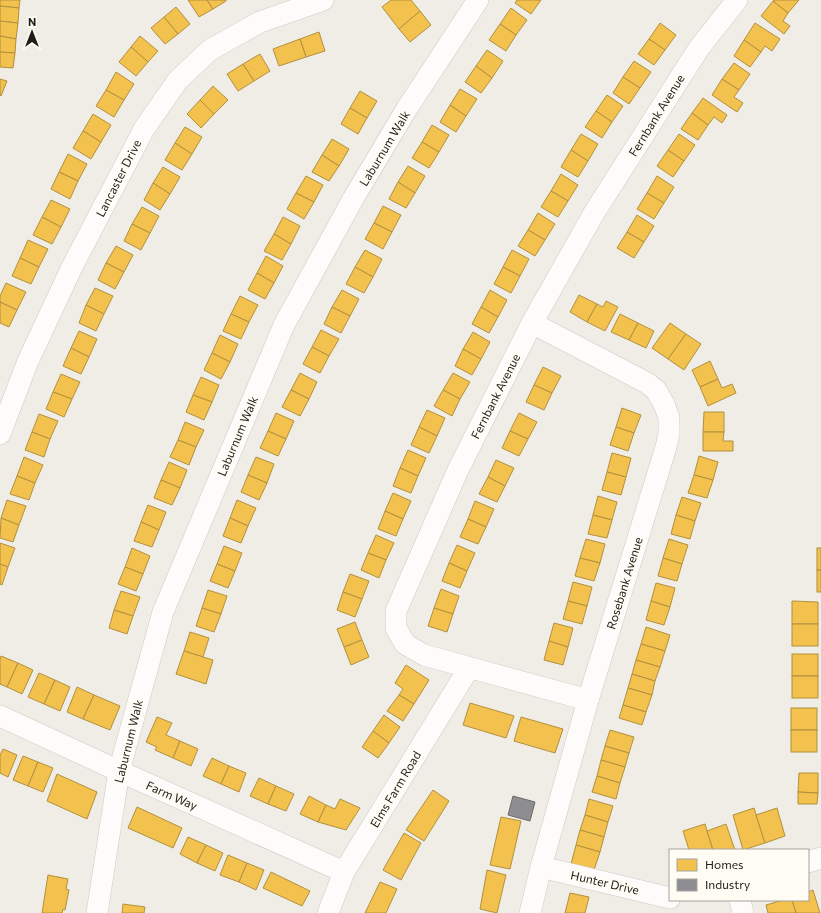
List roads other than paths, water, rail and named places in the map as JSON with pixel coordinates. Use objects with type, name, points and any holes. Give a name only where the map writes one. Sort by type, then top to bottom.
[{"type":"street","name":"Lancaster Drive","points":[[0,434],[28,361],[72,267],[144,128],[178,80],[210,50],[260,22],[323,0]]},
{"type":"street","name":"Laburnum Walk","points":[[97,913],[119,771],[163,612],[284,325],[353,199],[406,110],[478,0]]},
{"type":"street","name":"Fernbank Avenue","points":[[588,700],[424,655],[405,644],[396,628],[396,611],[458,470],[532,323],[594,212],[699,48],[737,0]]},
{"type":"street","name":"Rosebank Avenue","points":[[530,913],[541,867],[588,700],[669,434],[669,418],[664,404],[656,390],[647,383],[532,323]]},
{"type":"street","name":"Elms Farm Road","points":[[328,913],[344,872],[469,668]]},
{"type":"street","name":"Farm Way","points":[[0,716],[344,872]]},
{"type":"street","points":[[809,862],[821,858]]},
{"type":"street","name":"Hunter Drive","points":[[541,867],[669,898]]},
{"type":"street","points":[[740,901],[743,913]]}]
